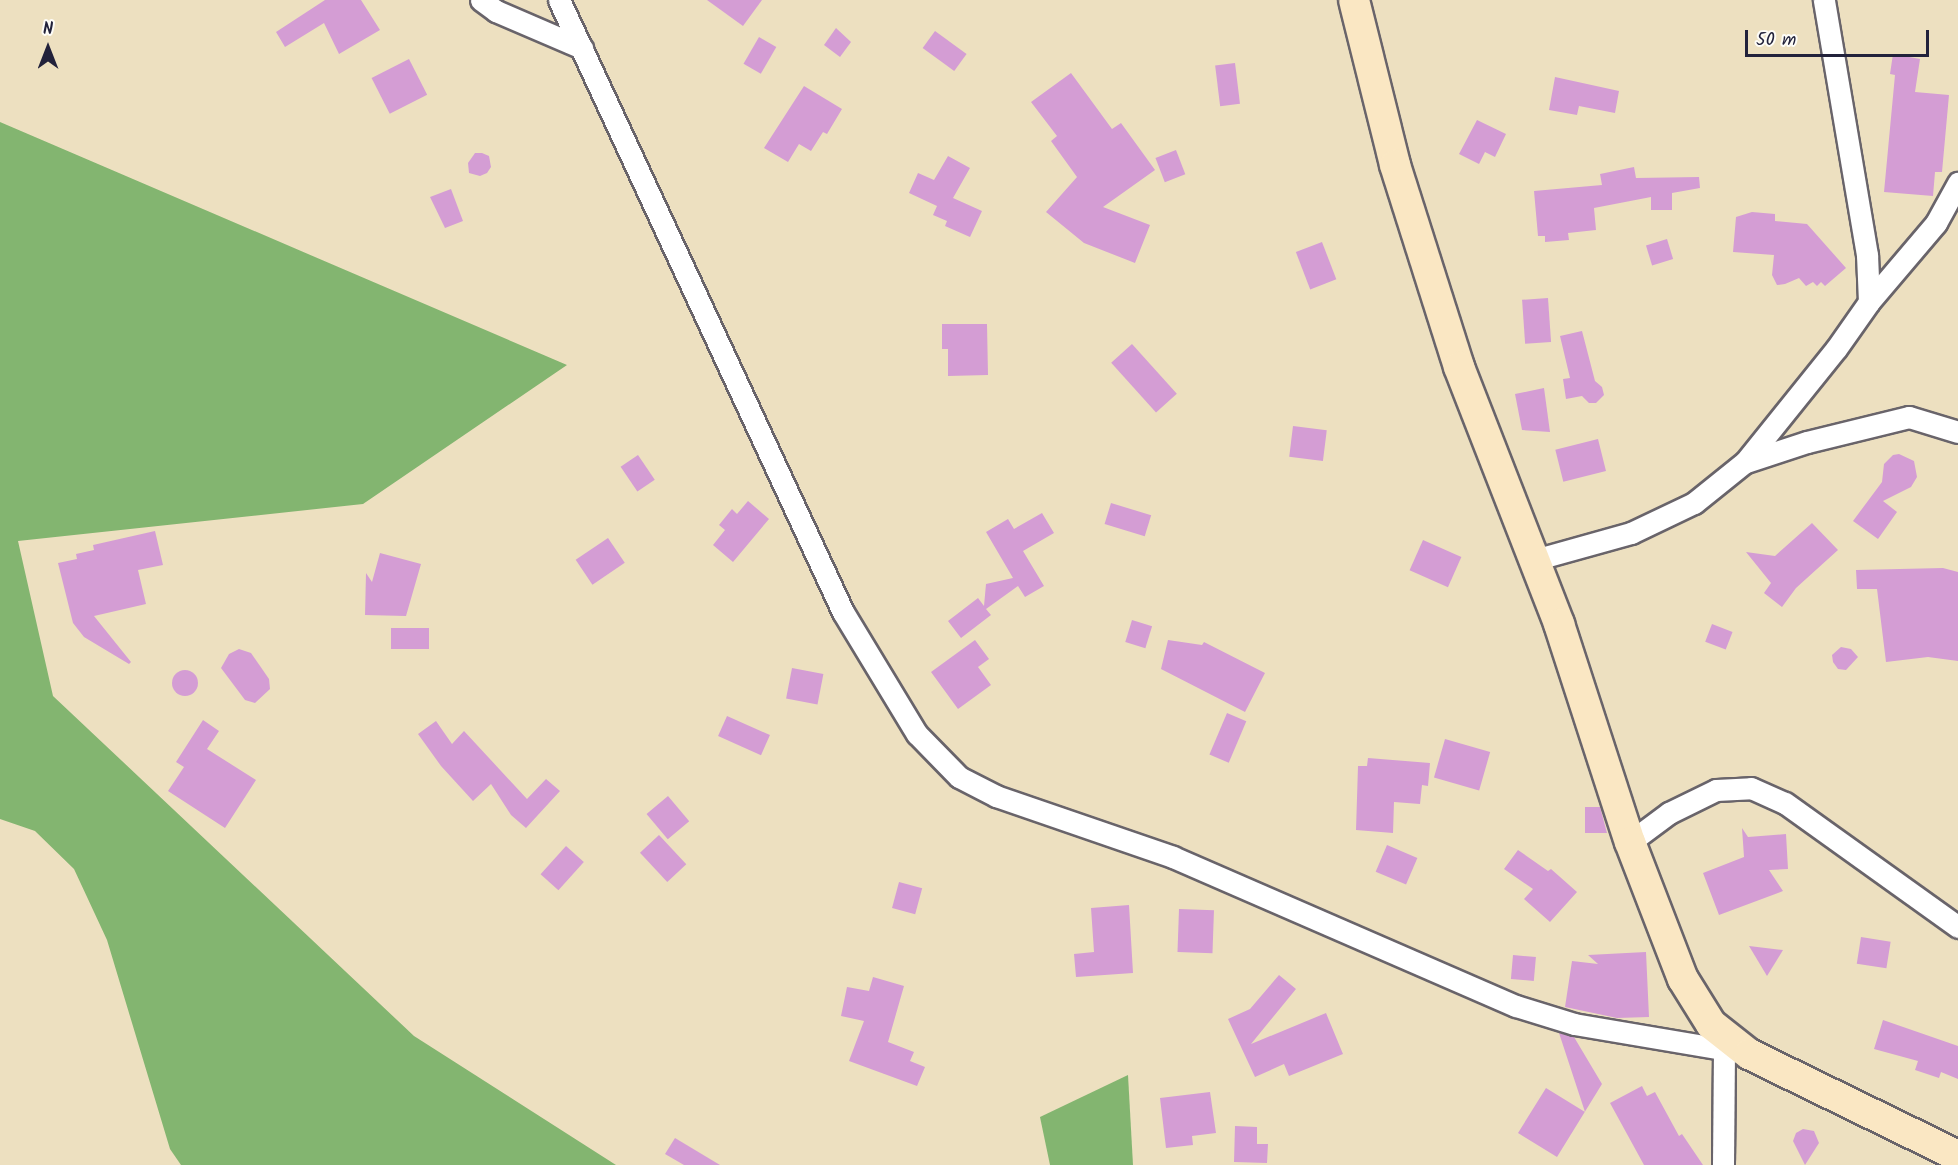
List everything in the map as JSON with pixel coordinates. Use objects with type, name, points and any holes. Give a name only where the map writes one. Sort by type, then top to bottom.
[{"type":"street","points":[[481,0],[496,11],[582,48]]},
{"type":"street","points":[[559,0],[843,612],[917,734],[959,777],[996,796],[1173,857],[1516,1006],[1574,1024],[1737,1052],[1958,1156]]},
{"type":"street","points":[[1354,0],[1395,165],[1459,368],[1559,624],[1630,842],[1683,979],[1711,1024],[1737,1052],[1723,1165]]},
{"type":"street","points":[[1824,0],[1867,255],[1869,302]]},
{"type":"street","points":[[1534,560],[1631,533],[1694,503],[1745,462],[1836,350],[1869,302],[1936,224],[1958,183]]},
{"type":"street","points":[[1745,462],[1807,441],[1910,417],[1953,428],[1958,432]]},
{"type":"street","points":[[1630,842],[1668,813],[1716,790],[1751,788],[1785,803],[1958,927]]},
{"type":"green space","points":[[0,122],[567,365],[363,504],[18,541],[53,696],[414,1036],[616,1165],[181,1165],[170,1149],[107,940],[74,869],[35,831],[0,819]]},
{"type":"green space","points":[[1128,1075],[1133,1165],[1050,1165],[1040,1117]]},
{"type":"building","points":[[325,0],[361,0],[380,30],[339,54],[324,23],[285,47],[276,32]]},
{"type":"building","points":[[707,0],[762,0],[743,26]]},
{"type":"building","points":[[836,28],[851,42],[840,57],[824,45]]},
{"type":"building","points":[[935,31],[967,54],[954,71],[923,48]]},
{"type":"building","points":[[759,37],[776,47],[761,74],[744,64]]},
{"type":"building","points":[[1893,54],[1920,59],[1915,92],[1949,95],[1942,172],[1935,172],[1933,196],[1884,192],[1895,75],[1890,74]]},
{"type":"building","points":[[409,59],[427,95],[390,114],[372,78]]},
{"type":"building","points":[[1235,63],[1240,104],[1220,106],[1215,65]]},
{"type":"building","points":[[1071,73],[1112,129],[1121,123],[1155,170],[1103,207],[1150,225],[1135,263],[1084,243],[1046,212],[1077,177],[1051,141],[1057,136],[1031,102]]},
{"type":"building","points":[[1555,77],[1619,91],[1615,113],[1579,106],[1577,115],[1549,110]]},
{"type":"building","points":[[804,86],[842,109],[827,134],[823,132],[811,151],[799,144],[788,162],[764,148]]},
{"type":"building","points":[[1477,120],[1506,134],[1495,157],[1485,152],[1479,164],[1459,154]]},
{"type":"building","points":[[1176,150],[1185,174],[1165,182],[1155,158]]},
{"type":"building","points":[[475,153],[489,156],[491,167],[487,173],[480,176],[469,173],[468,163]]},
{"type":"building","points":[[948,156],[970,168],[953,198],[982,211],[970,237],[945,226],[947,221],[933,215],[937,206],[909,193],[918,173],[934,180]]},
{"type":"building","points":[[1634,167],[1636,178],[1699,177],[1700,188],[1672,193],[1672,210],[1651,210],[1651,197],[1594,208],[1596,230],[1568,233],[1569,240],[1545,242],[1545,236],[1538,236],[1534,191],[1602,185],[1600,174]]},
{"type":"building","points":[[451,189],[463,221],[445,228],[430,197]]},
{"type":"building","points":[[1752,212],[1775,214],[1775,221],[1807,224],[1846,268],[1825,286],[1821,282],[1817,286],[1813,282],[1806,286],[1799,278],[1777,285],[1772,275],[1774,255],[1733,252],[1736,217]]},
{"type":"building","points":[[1667,239],[1673,259],[1652,266],[1646,245]]},
{"type":"building","points":[[1322,242],[1336,279],[1310,289],[1296,252]]},
{"type":"building","points":[[1548,298],[1551,342],[1525,344],[1522,300]]},
{"type":"building","points":[[942,324],[987,324],[988,375],[948,376],[948,349],[942,349]]},
{"type":"building","points":[[1582,331],[1595,381],[1602,387],[1604,395],[1596,403],[1589,403],[1582,396],[1566,399],[1563,379],[1570,378],[1560,336]]},
{"type":"building","points":[[1132,344],[1177,394],[1156,413],[1111,363]]},
{"type":"building","points":[[1544,388],[1550,432],[1522,430],[1515,394]]},
{"type":"building","points":[[1293,426],[1327,430],[1323,461],[1289,457]]},
{"type":"building","points":[[1598,439],[1606,471],[1563,482],[1555,450]]},
{"type":"building","points":[[1899,454],[1914,461],[1917,477],[1911,487],[1883,501],[1897,512],[1878,539],[1853,521],[1882,482],[1884,464],[1893,455]]},
{"type":"building","points":[[638,455],[655,480],[637,492],[621,467]]},
{"type":"building","points":[[748,501],[769,519],[733,562],[713,545],[725,530],[719,525],[732,509],[737,514]]},
{"type":"building","points":[[1111,503],[1151,515],[1145,536],[1105,524]]},
{"type":"building","points":[[1042,513],[1054,533],[1023,551],[1044,586],[1025,597],[1018,586],[986,609],[991,615],[961,638],[948,621],[978,598],[984,606],[986,584],[1013,578],[986,532],[1008,519],[1014,529]]},
{"type":"building","points":[[1812,523],[1838,550],[1796,588],[1782,607],[1764,593],[1771,583],[1746,552],[1775,556]]},
{"type":"building","points":[[155,531],[163,565],[138,570],[146,604],[94,616],[131,662],[129,664],[84,637],[73,623],[58,563],[77,559],[76,554],[94,550],[93,545]]},
{"type":"building","points":[[608,538],[625,563],[592,585],[576,560]]},
{"type":"building","points":[[1423,540],[1461,557],[1448,587],[1410,570]]},
{"type":"building","points":[[380,553],[421,564],[406,616],[365,615],[366,573],[372,582]]},
{"type":"building","points":[[1943,568],[1958,572],[1958,661],[1928,657],[1886,662],[1877,589],[1857,589],[1856,570]]},
{"type":"building","points":[[1132,620],[1152,626],[1145,648],[1125,642]]},
{"type":"building","points":[[1712,624],[1733,632],[1726,650],[1705,642]]},
{"type":"building","points":[[391,628],[429,628],[429,649],[391,649]]},
{"type":"building","points":[[975,640],[989,659],[978,667],[991,685],[958,709],[931,672]]},
{"type":"building","points":[[1168,640],[1202,645],[1204,642],[1265,673],[1245,712],[1161,669]]},
{"type":"building","points":[[1841,647],[1851,649],[1858,657],[1846,670],[1838,669],[1833,662],[1832,655]]},
{"type":"building","points":[[239,649],[251,653],[269,679],[270,689],[255,703],[245,700],[221,668],[229,654]]},
{"type":"building","points":[[792,668],[823,674],[817,705],[786,698]]},
{"type":"building","points":[[185,670],[194,674],[198,683],[194,692],[185,696],[176,692],[172,683],[176,674]]},
{"type":"building","points":[[1227,713],[1246,721],[1229,763],[1209,754]]},
{"type":"building","points":[[727,716],[770,735],[761,755],[718,736]]},
{"type":"building","points":[[203,720],[219,731],[207,749],[256,780],[225,828],[168,791],[184,767],[176,762]]},
{"type":"building","points":[[436,721],[452,744],[464,731],[527,799],[546,779],[560,791],[526,828],[511,815],[491,784],[473,801],[441,766],[418,734]]},
{"type":"building","points":[[1445,739],[1490,752],[1479,790],[1434,777]]},
{"type":"building","points":[[1368,758],[1430,763],[1428,786],[1422,785],[1420,804],[1394,802],[1393,833],[1356,830],[1358,766],[1367,766]]},
{"type":"building","points":[[668,796],[689,821],[668,839],[647,814]]},
{"type":"building","points":[[1585,807],[1600,807],[1607,833],[1585,833]]},
{"type":"building","points":[[1742,828],[1748,837],[1786,834],[1788,869],[1769,870],[1783,891],[1719,915],[1703,873],[1744,857]]},
{"type":"building","points":[[659,835],[686,864],[667,882],[640,853]]},
{"type":"building","points":[[1387,845],[1417,858],[1406,885],[1376,872]]},
{"type":"building","points":[[566,846],[584,862],[558,890],[541,874]]},
{"type":"building","points":[[1518,850],[1548,871],[1551,869],[1577,892],[1550,922],[1524,899],[1533,889],[1504,869]]},
{"type":"building","points":[[899,882],[922,888],[915,914],[892,908]]},
{"type":"building","points":[[1129,905],[1133,973],[1076,977],[1074,954],[1094,952],[1091,908]]},
{"type":"building","points":[[1179,909],[1214,910],[1212,953],[1177,952]]},
{"type":"building","points":[[1861,937],[1891,942],[1886,968],[1857,964]]},
{"type":"building","points":[[1749,946],[1783,950],[1767,976]]},
{"type":"building","points":[[1646,952],[1649,1017],[1617,1018],[1565,1007],[1572,961],[1598,964],[1588,955]]},
{"type":"building","points":[[1513,955],[1536,957],[1534,981],[1511,979]]},
{"type":"building","points":[[1279,975],[1296,989],[1251,1044],[1326,1013],[1343,1054],[1289,1076],[1284,1064],[1255,1077],[1228,1019],[1250,1009]]},
{"type":"building","points":[[873,977],[904,986],[888,1042],[914,1052],[910,1061],[925,1067],[917,1086],[849,1061],[864,1021],[841,1016],[847,987],[869,991]]},
{"type":"building","points":[[1883,1020],[1958,1046],[1958,1079],[1941,1072],[1939,1078],[1915,1070],[1918,1061],[1874,1049]]},
{"type":"building","points":[[1559,1033],[1574,1037],[1602,1084],[1585,1112]]},
{"type":"building","points":[[1642,1086],[1647,1096],[1655,1092],[1679,1136],[1682,1134],[1703,1165],[1644,1165],[1610,1103]]},
{"type":"building","points":[[1546,1088],[1585,1112],[1557,1157],[1518,1133]]},
{"type":"building","points":[[1210,1092],[1216,1133],[1192,1136],[1193,1145],[1166,1148],[1160,1098]]},
{"type":"building","points":[[1235,1126],[1257,1127],[1257,1144],[1268,1144],[1267,1163],[1234,1162]]},
{"type":"building","points":[[1803,1129],[1814,1131],[1819,1143],[1805,1165],[1793,1141],[1796,1133]]},
{"type":"building","points":[[675,1138],[720,1165],[684,1165],[665,1154]]}]
